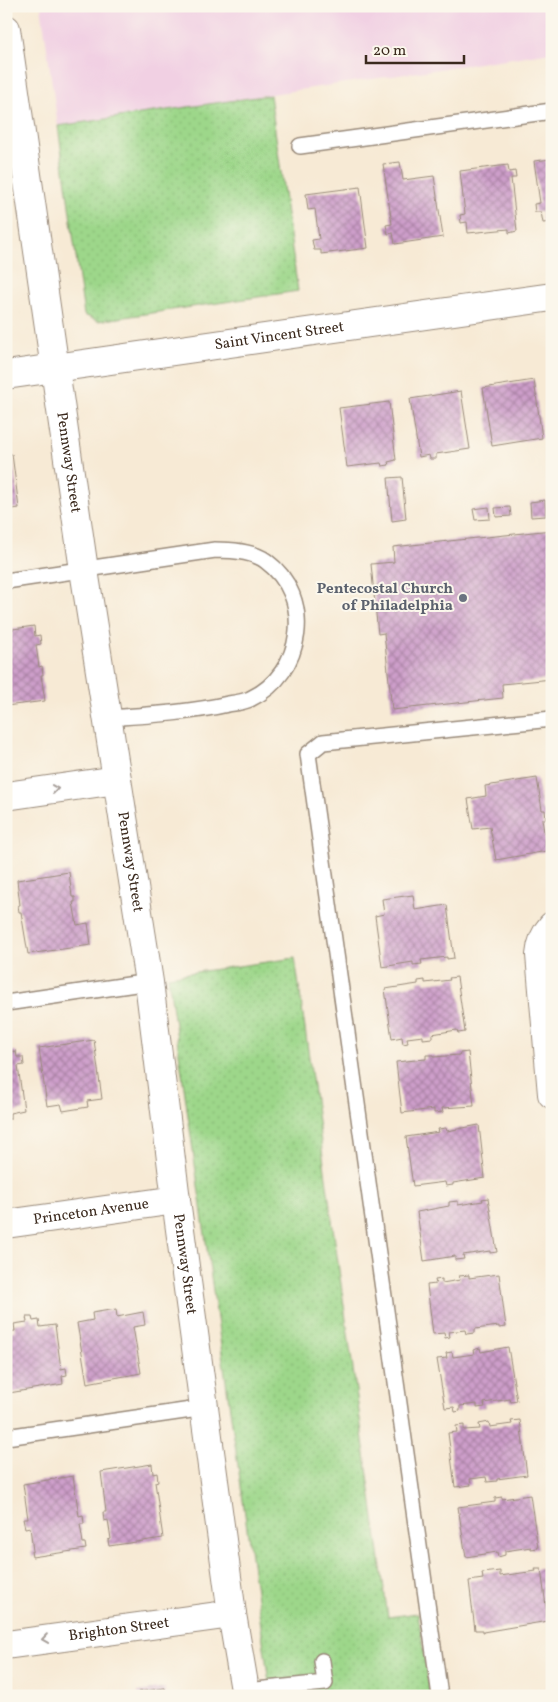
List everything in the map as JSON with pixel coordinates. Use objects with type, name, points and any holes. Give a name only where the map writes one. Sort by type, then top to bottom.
[{"type":"street","name":"Pennway Street","points":[[6,29],[84,570],[149,982],[176,1200],[232,1614],[245,1694]]},
{"type":"street","name":"Saint Vincent Street","points":[[6,375],[552,297]]},
{"type":"street","points":[[6,796],[117,780]]},
{"type":"street","points":[[552,926],[541,944],[540,955],[552,1094]]},
{"type":"street","name":"Princeton Avenue","points":[[6,1224],[176,1200]]},
{"type":"street","name":"Brighton Street","points":[[6,1645],[232,1614]]},
{"type":"lane","points":[[300,146],[552,111]]},
{"type":"lane","points":[[6,581],[215,550],[239,551],[266,560],[285,580],[296,606],[298,634],[290,661],[273,684],[250,699],[201,710],[108,718]]},
{"type":"lane","points":[[440,1696],[308,754],[323,742],[552,720]]},
{"type":"lane","points":[[6,1003],[149,982]]},
{"type":"lane","points":[[6,1437],[205,1408]]},
{"type":"lane","points":[[245,1694],[325,1683],[322,1661]]},
{"type":"shaded area","points":[[41,6],[552,6],[552,52],[58,126]]},
{"type":"green space","points":[[270,95],[298,291],[98,321],[84,315],[58,126]]},
{"type":"green space","points":[[295,958],[388,1617],[418,1613],[430,1696],[271,1696],[168,976]]},
{"type":"building","points":[[552,159],[552,222],[543,223],[541,212],[535,212],[534,204],[540,203],[534,161]]},
{"type":"building","points":[[400,162],[403,180],[434,176],[443,237],[395,244],[393,233],[388,234],[386,225],[392,224],[383,164]]},
{"type":"building","points":[[508,165],[509,172],[515,171],[516,178],[511,178],[517,231],[509,233],[509,229],[468,233],[467,222],[461,223],[460,215],[465,214],[460,171]]},
{"type":"building","points":[[360,187],[368,248],[321,254],[321,250],[314,250],[312,240],[319,239],[315,209],[308,210],[306,194]]},
{"type":"building","points":[[534,380],[542,438],[492,446],[483,388]]},
{"type":"building","points":[[461,391],[470,449],[436,454],[436,459],[430,459],[429,455],[419,457],[410,399]]},
{"type":"building","points":[[389,402],[396,460],[388,462],[389,465],[382,466],[381,463],[347,467],[339,408]]},
{"type":"building","points":[[6,454],[12,454],[19,508],[6,510]]},
{"type":"building","points":[[402,477],[406,519],[392,521],[388,478]]},
{"type":"building","points":[[545,500],[546,516],[531,517],[530,502]]},
{"type":"building","points":[[489,507],[490,519],[475,520],[473,509]]},
{"type":"building","points":[[510,507],[511,516],[496,517],[495,508]]},
{"type":"building","name":"Pentecostal Church of Philadelphia","points":[[552,530],[552,679],[502,684],[503,698],[392,710],[384,633],[378,634],[371,564],[394,562],[393,547]]},
{"type":"building","points":[[34,626],[35,636],[40,635],[41,644],[36,645],[39,667],[42,666],[43,675],[41,675],[45,701],[6,706],[6,630]]},
{"type":"building","points":[[537,778],[542,810],[545,810],[546,819],[542,819],[547,851],[496,860],[490,827],[473,829],[468,799],[486,796],[485,786]]},
{"type":"building","points":[[69,872],[72,897],[75,897],[75,902],[73,902],[77,925],[88,923],[91,945],[28,954],[21,912],[19,912],[17,880]]},
{"type":"building","points":[[413,895],[415,910],[447,905],[454,958],[421,960],[422,964],[413,965],[413,962],[382,967],[375,916],[384,914],[382,899]]},
{"type":"building","points":[[457,977],[465,1032],[458,1033],[457,1030],[432,1034],[432,1038],[423,1039],[423,1036],[407,1038],[408,1043],[403,1044],[402,1037],[392,1039],[385,989],[418,984],[418,981],[425,980],[425,983],[450,980],[449,978]]},
{"type":"building","points":[[94,1040],[102,1099],[87,1101],[88,1107],[63,1111],[61,1104],[47,1106],[39,1048]]},
{"type":"building","points":[[16,1051],[17,1057],[23,1057],[24,1065],[18,1066],[24,1110],[10,1113],[10,1119],[6,1119],[6,1052]]},
{"type":"building","points":[[468,1052],[474,1106],[442,1108],[443,1112],[434,1113],[434,1109],[402,1113],[396,1062],[426,1059],[426,1055],[434,1055],[434,1057],[459,1055],[460,1053]]},
{"type":"building","points":[[479,1125],[485,1178],[453,1183],[453,1185],[446,1186],[445,1182],[413,1186],[406,1137],[439,1132],[438,1129],[446,1128],[447,1131]]},
{"type":"building","points":[[488,1198],[497,1252],[490,1253],[490,1251],[463,1255],[464,1259],[455,1260],[455,1256],[424,1261],[417,1212],[449,1206],[449,1202],[458,1201],[458,1205],[483,1201],[482,1199]]},
{"type":"building","points":[[499,1274],[506,1327],[475,1329],[475,1333],[466,1334],[465,1330],[449,1332],[450,1337],[445,1338],[444,1333],[433,1334],[427,1285],[436,1284],[435,1280],[442,1279],[442,1283],[460,1280],[459,1276],[469,1275],[469,1278]]},
{"type":"building","points":[[116,1309],[117,1317],[143,1312],[145,1325],[133,1327],[141,1373],[87,1383],[77,1323],[93,1320],[92,1313]]},
{"type":"building","points":[[26,1317],[32,1317],[33,1321],[39,1320],[40,1327],[55,1325],[61,1369],[66,1368],[67,1375],[62,1376],[63,1384],[9,1393],[6,1374],[6,1332],[15,1331],[14,1324],[27,1322]]},
{"type":"building","points":[[508,1347],[517,1401],[511,1402],[510,1399],[484,1403],[485,1407],[477,1408],[477,1404],[460,1406],[460,1411],[455,1412],[454,1407],[445,1408],[437,1359],[447,1358],[446,1353],[452,1352],[453,1357],[474,1354],[473,1350],[480,1348],[481,1352]]},
{"type":"building","points":[[520,1420],[527,1475],[487,1482],[486,1477],[470,1479],[471,1485],[455,1487],[448,1433],[457,1432],[456,1426],[464,1425],[464,1430],[480,1429],[479,1424],[489,1422],[490,1427],[512,1424],[511,1421]]},
{"type":"building","points":[[152,1464],[153,1474],[157,1473],[158,1481],[155,1482],[163,1538],[109,1546],[108,1540],[111,1539],[108,1520],[104,1521],[103,1512],[106,1512],[101,1472]]},
{"type":"building","points":[[73,1476],[79,1516],[83,1515],[84,1524],[80,1524],[83,1543],[85,1543],[86,1549],[32,1557],[30,1527],[25,1528],[23,1519],[28,1519],[23,1484]]},
{"type":"building","points":[[530,1495],[538,1548],[531,1549],[531,1547],[505,1551],[505,1555],[498,1557],[497,1552],[466,1557],[458,1507],[495,1502],[495,1498],[502,1497],[502,1499]]},
{"type":"building","points":[[535,1569],[541,1569],[548,1621],[483,1632],[483,1630],[475,1630],[469,1581],[483,1579],[482,1573],[500,1571],[500,1576],[536,1571]]},
{"type":"building","points":[[165,1688],[166,1696],[138,1696],[138,1692]]},
{"type":"place","name":"Pentecostal Church of Philadelphia","points":[[463,598]]}]
